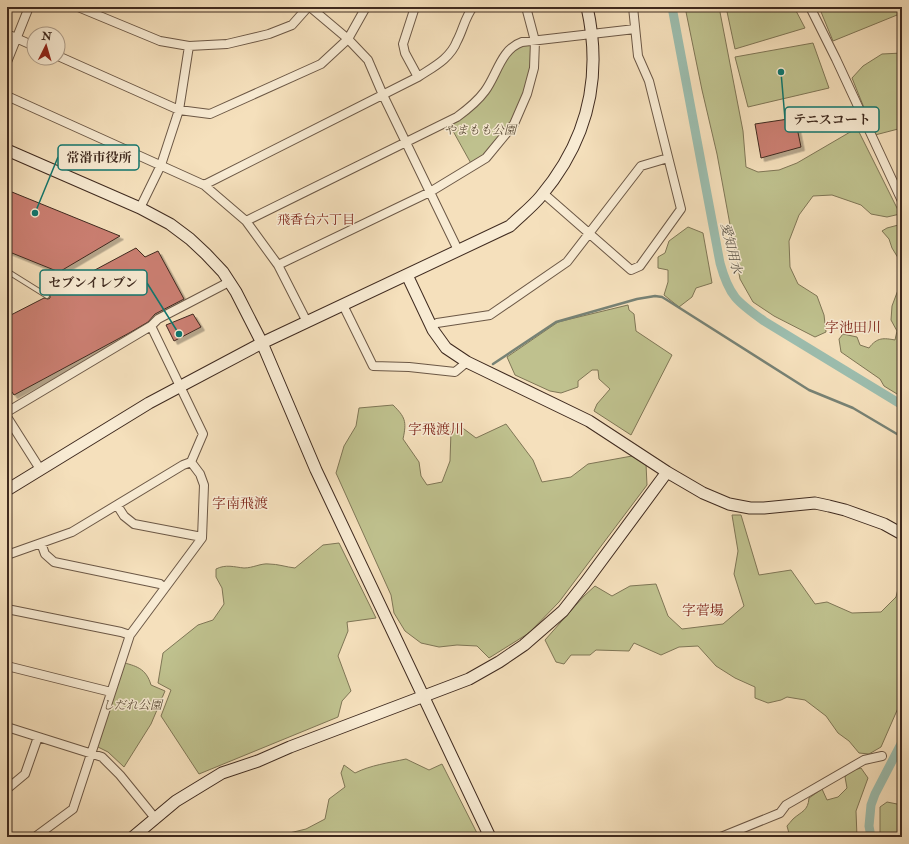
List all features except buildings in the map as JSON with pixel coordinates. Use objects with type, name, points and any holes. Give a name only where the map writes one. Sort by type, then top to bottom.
[{"type":"street","points":[[7,62],[29,7]]},
{"type":"street","points":[[78,7],[160,40],[189,46],[227,44],[269,34],[292,25],[309,7],[348,39],[368,60],[383,95],[458,250]]},
{"type":"street","points":[[66,60],[179,110],[210,114],[321,64],[348,39],[366,7]]},
{"type":"street","points":[[415,7],[403,44],[405,53],[418,77]]},
{"type":"street","points":[[204,184],[418,77],[444,60],[457,43],[468,14],[473,7]]},
{"type":"street","points":[[278,265],[430,192],[486,158],[514,124],[527,94],[534,68],[535,41],[526,7]]},
{"type":"street","points":[[7,490],[150,403],[262,343],[510,226],[543,193],[570,155],[583,124],[592,86],[592,34],[587,7]]},
{"type":"street","points":[[543,193],[631,270],[640,266],[681,209],[649,81],[638,56],[633,7]]},
{"type":"street","points":[[810,7],[836,59],[902,201]]},
{"type":"street","points":[[246,221],[448,122],[470,108],[484,92],[508,50],[512,46],[522,42],[635,30]]},
{"type":"street","points":[[7,34],[26,42]]},
{"type":"street","points":[[140,208],[160,165],[179,110],[189,46]]},
{"type":"street","points":[[7,96],[204,184],[246,221],[278,265],[307,322]]},
{"type":"street","points":[[7,150],[140,208],[170,224],[190,239],[206,254],[229,282],[236,292],[262,343],[316,470],[490,837]]},
{"type":"street","points":[[431,326],[437,323],[490,315],[568,262],[641,166],[668,158]]},
{"type":"street","points":[[407,275],[431,326],[446,348],[467,362],[589,421],[629,446],[666,472],[703,493],[729,504],[750,508],[815,503],[845,510],[884,524],[902,534]]},
{"type":"street","points":[[7,412],[151,326],[158,319],[229,282]]},
{"type":"street","points":[[343,305],[373,366],[409,367],[455,372],[467,362]]},
{"type":"street","points":[[7,555],[72,532],[183,465],[191,462],[203,434],[151,326]]},
{"type":"street","points":[[7,417],[40,470]]},
{"type":"street","points":[[36,837],[73,809],[130,635],[202,538],[204,485],[200,474],[191,462]]},
{"type":"street","points":[[133,837],[176,801],[222,773],[258,761],[290,747],[469,679],[499,662],[524,645],[563,611],[666,472]]},
{"type":"street","points":[[117,505],[124,516],[134,524],[202,536]]},
{"type":"street","points":[[41,543],[46,554],[54,562],[160,584],[165,588]]},
{"type":"street","points":[[7,609],[130,635]]},
{"type":"street","points":[[7,666],[111,692]]},
{"type":"street","points":[[7,727],[102,757],[110,764],[156,818]]},
{"type":"street","points":[[7,789],[25,774],[38,737]]},
{"type":"street","points":[[721,837],[780,813],[786,805],[864,760],[882,756]]},
{"type":"lane","points":[[7,271],[47,296]]},
{"type":"green space","points":[[685,7],[719,7],[743,131],[746,167],[758,172],[779,170],[797,163],[857,128],[900,214],[887,217],[871,214],[861,205],[832,195],[813,196],[799,215],[789,241],[790,267],[798,284],[817,296],[824,315],[826,332],[815,337],[774,316],[753,302],[740,279],[717,154]]},
{"type":"green space","points":[[726,7],[794,7],[805,28],[735,49]]},
{"type":"green space","points":[[819,7],[902,7],[902,13],[833,41]]},
{"type":"green space","name":"やまもも公園","points":[[535,41],[534,68],[514,124],[473,167],[448,122],[470,108],[508,50]]},
{"type":"green space","points":[[813,43],[829,88],[748,107],[735,57]]},
{"type":"green space","points":[[902,53],[902,128],[875,135],[852,78],[863,66],[882,54]]},
{"type":"green space","points":[[902,224],[902,397],[884,386],[880,379],[841,352],[839,339],[843,334],[857,337],[860,345],[869,348],[872,344],[881,339],[895,340],[897,331],[891,320],[892,306],[898,290],[901,272],[900,261],[892,248],[889,239],[882,231]]},
{"type":"green space","points":[[688,227],[703,233],[712,283],[696,288],[692,297],[679,307],[664,295],[668,282],[668,270],[658,268],[658,257],[665,253],[669,241]]},
{"type":"green space","points":[[628,305],[629,310],[634,314],[636,331],[672,355],[631,435],[594,411],[597,404],[610,389],[599,379],[598,370],[592,370],[578,381],[578,387],[561,393],[550,391],[515,375],[507,357],[558,322]]},
{"type":"green space","points":[[393,405],[404,420],[405,428],[403,439],[419,462],[421,476],[427,485],[442,482],[450,461],[451,431],[460,426],[476,438],[506,424],[533,460],[542,482],[571,477],[588,464],[632,456],[646,464],[647,485],[559,602],[529,633],[489,658],[477,646],[457,645],[439,647],[421,643],[405,631],[394,613],[391,595],[336,473],[344,446],[356,426],[359,408]]},
{"type":"green space","points":[[732,515],[741,515],[759,575],[791,570],[815,604],[827,602],[852,613],[881,612],[896,597],[902,576],[902,699],[881,747],[869,754],[859,753],[849,741],[838,733],[826,716],[805,700],[787,697],[768,703],[755,698],[755,687],[735,678],[716,666],[698,646],[679,647],[661,655],[634,643],[629,651],[596,650],[590,655],[571,655],[564,664],[556,662],[545,640],[584,596],[595,586],[612,596],[630,586],[656,584],[668,616],[682,629],[723,624],[744,606],[734,574],[738,551]]},
{"type":"green space","points":[[339,543],[376,618],[347,622],[348,631],[338,656],[351,691],[342,701],[338,717],[199,774],[161,716],[171,690],[158,683],[163,653],[198,625],[213,620],[224,604],[222,588],[216,577],[216,569],[227,566],[247,568],[266,564],[276,564],[295,568],[323,545]]},
{"type":"green space","name":"しだれ公園","points":[[121,662],[140,669],[149,679],[151,685],[165,691],[151,724],[124,767],[108,752],[92,744]]},
{"type":"green space","points":[[406,759],[429,770],[442,764],[479,837],[277,837],[306,829],[325,819],[329,799],[345,787],[341,773],[344,765],[355,773],[373,766]]},
{"type":"green space","points":[[861,768],[868,778],[856,811],[857,837],[790,837],[787,826],[806,808],[809,798],[822,789],[827,800],[838,797],[847,788],[845,777],[850,771]]},
{"type":"green space","points":[[887,802],[902,805],[902,837],[880,837],[880,807]]},
{"type":"waterway","name":"愛知用水","points":[[672,7],[720,263],[723,274],[731,291],[747,309],[764,321],[902,405]]},
{"type":"waterway","points":[[493,364],[556,322],[637,299],[655,296],[662,297],[809,390],[853,408],[902,437]]},
{"type":"waterway","name":"愛知用水","points":[[871,837],[869,826],[871,805],[875,794],[902,742]]},
{"type":"place","name":"テニスコート","points":[[781,72]]},
{"type":"place","name":"常滑市役所","points":[[35,213]]},
{"type":"place","name":"セブンイレブン","points":[[179,334]]},
{"type":"district","name":"飛香台六丁目","points":[[316,219]]},
{"type":"district","name":"字池田川","points":[[853,327]]},
{"type":"district","name":"字飛渡川","points":[[436,429]]},
{"type":"district","name":"字南飛渡","points":[[240,503]]},
{"type":"district","name":"字菅場","points":[[703,610]]}]
